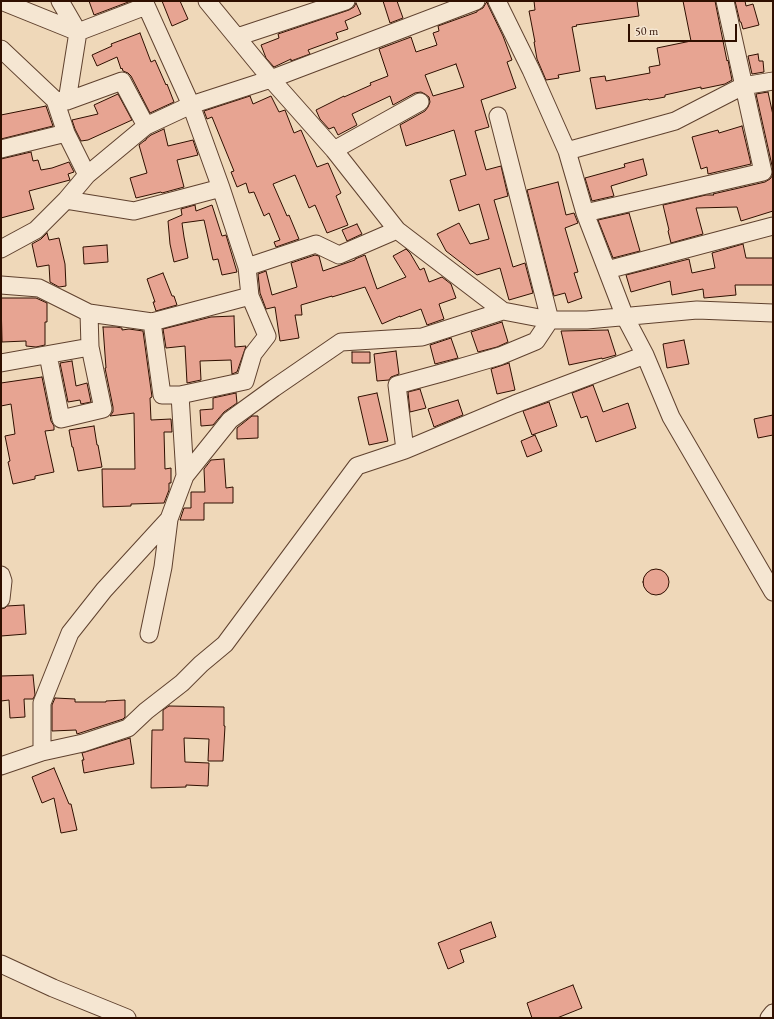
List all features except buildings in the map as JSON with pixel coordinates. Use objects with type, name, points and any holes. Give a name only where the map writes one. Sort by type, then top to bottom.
[{"type":"street","points":[[1,1],[78,32],[145,3],[191,105],[221,188],[247,267],[250,296],[268,336],[253,354],[245,381],[180,395],[162,396],[152,322]]},
{"type":"street","points":[[60,1],[78,32],[61,100],[66,134],[87,175]]},
{"type":"street","points":[[207,1],[271,79],[334,150],[397,230],[503,311],[550,320],[587,320],[697,310],[773,313]]},
{"type":"street","points":[[237,37],[346,1]]},
{"type":"street","points":[[1,249],[36,230],[66,200],[87,175],[146,126],[191,105],[271,79],[476,1]]},
{"type":"street","points":[[498,1],[567,151],[585,213],[625,317],[646,355],[671,417],[773,592]]},
{"type":"street","points":[[585,213],[763,172],[724,1]]},
{"type":"street","points":[[1,49],[61,100]]},
{"type":"street","points":[[61,100],[122,81],[146,126]]},
{"type":"street","points":[[567,151],[675,122],[743,86],[773,81]]},
{"type":"street","points":[[334,150],[420,102]]},
{"type":"street","points":[[405,450],[397,385],[500,356],[536,341],[550,320],[498,116]]},
{"type":"street","points":[[1,149],[66,134]]},
{"type":"street","points":[[66,200],[134,211],[221,188]]},
{"type":"street","points":[[607,270],[773,226]]},
{"type":"street","points":[[247,267],[316,244],[339,255],[397,230]]},
{"type":"street","points":[[1,285],[39,288],[89,313],[152,322],[250,296]]},
{"type":"street","points":[[149,634],[163,567],[169,519],[185,476],[230,420],[341,342],[422,337],[503,311]]},
{"type":"street","points":[[48,355],[61,419],[103,409],[90,347],[89,313]]},
{"type":"street","points":[[1,363],[90,347]]},
{"type":"street","points":[[1,766],[42,752],[83,743],[128,728],[146,711],[182,683],[201,664],[225,644],[357,466],[405,450],[516,404],[646,355]]},
{"type":"street","points":[[180,395],[185,476]]},
{"type":"street","points":[[42,752],[42,703],[70,633],[104,590],[169,519]]},
{"type":"street","points":[[1,575],[3,581],[1,599]]},
{"type":"street","points":[[1,964],[53,988],[127,1018]]},
{"type":"street","points":[[769,1018],[773,1013]]}]
